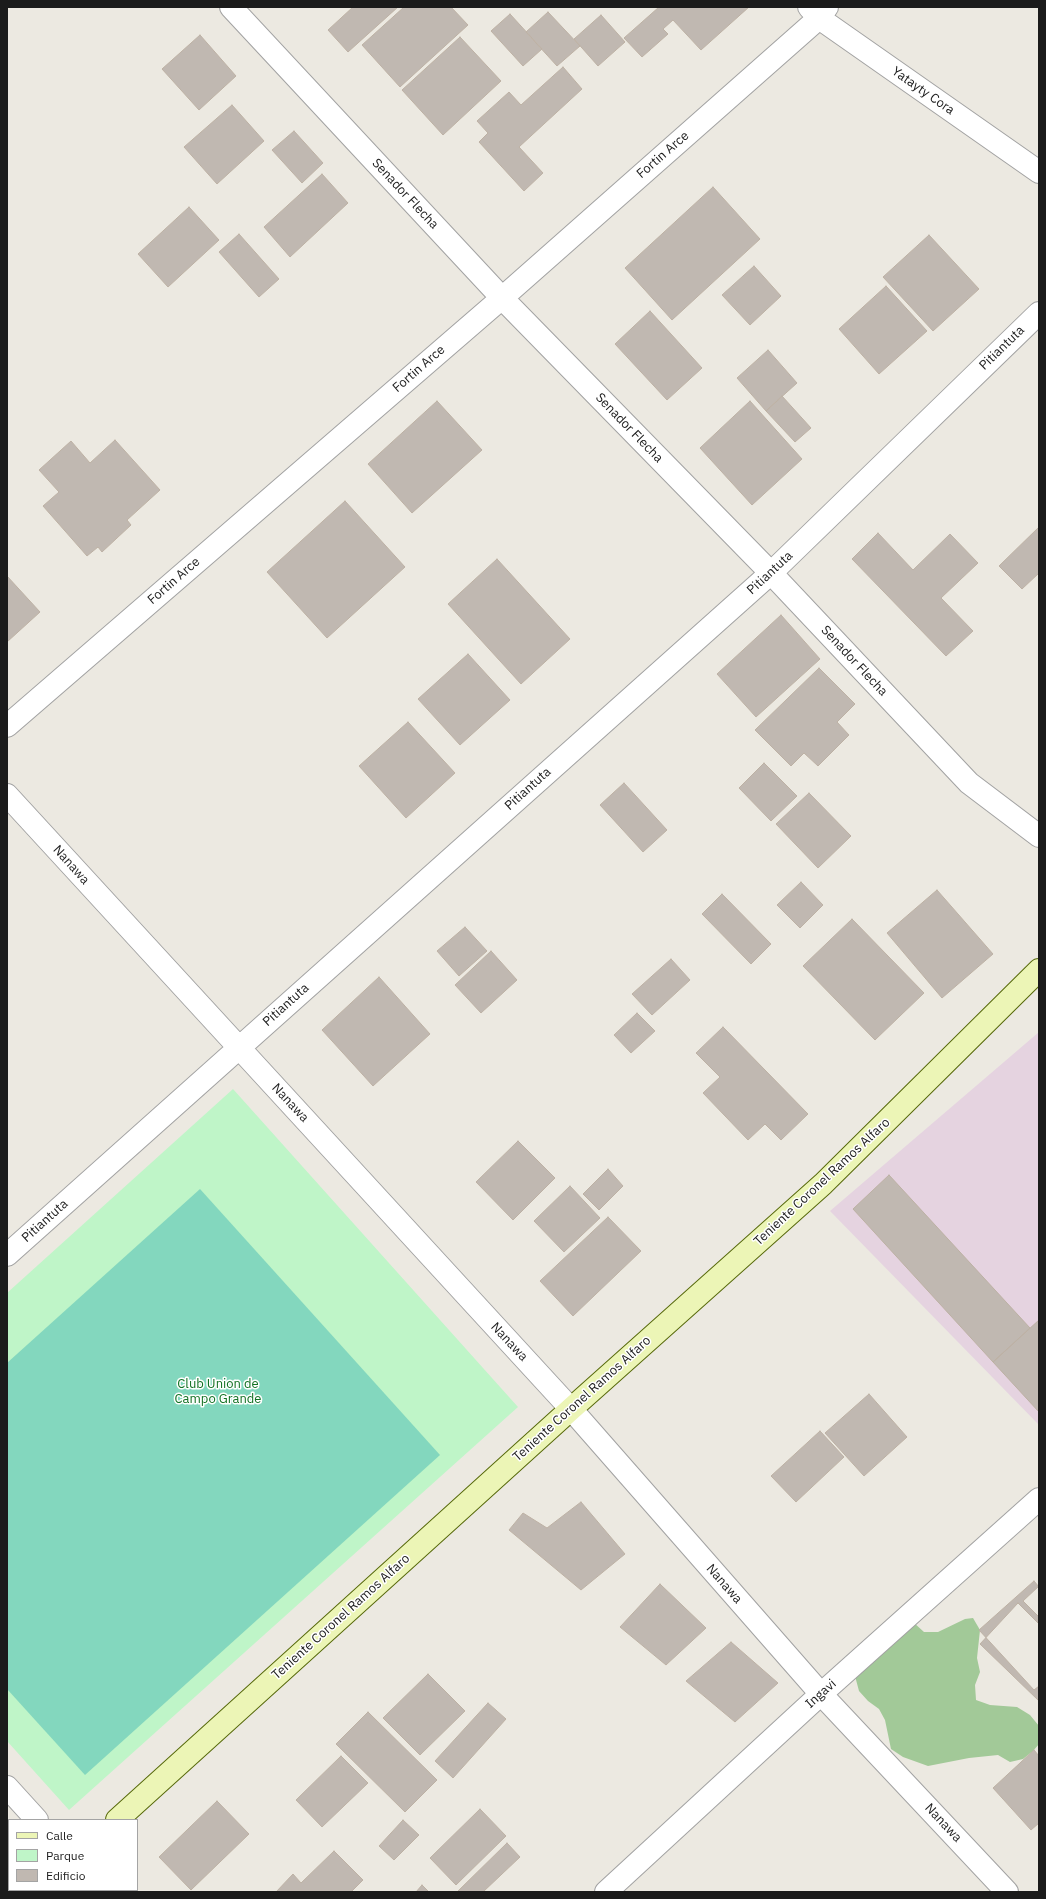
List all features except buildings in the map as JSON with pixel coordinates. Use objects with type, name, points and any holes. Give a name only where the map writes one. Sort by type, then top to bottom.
[{"type":"street","name":"Senador Flecha","points":[[230,7],[502,298],[771,573],[969,783],[1039,836]]},
{"type":"street","name":"Fortin Arce","points":[[7,726],[502,298],[818,11]]},
{"type":"street","name":"Yatayty Cora","points":[[818,11],[1039,172]]},
{"type":"street","name":"Pitiantuta","points":[[7,1255],[771,573],[1039,313]]},
{"type":"street","name":"Nanawa","points":[[7,795],[571,1409],[822,1694],[1007,1892]]},
{"type":"street","name":"Teniente Coronel Ramos Alfaro","points":[[118,1819],[571,1409],[823,1184],[1039,970]]},
{"type":"street","name":"Ingavi","points":[[606,1892],[822,1694],[1039,1499]]},
{"type":"street","points":[[7,1787],[36,1819]]},
{"type":"shaded area","points":[[1039,1032],[1039,1425],[830,1211]]},
{"type":"green space","name":"Club Union de Campo Grande","points":[[233,1089],[518,1407],[69,1810],[7,1741],[7,1293]]},
{"type":"green space","name":"Club Union de Campo Grande","points":[[200,1189],[440,1455],[85,1775],[7,1689],[7,1363]]},
{"type":"green space","points":[[973,1618],[980,1630],[977,1658],[980,1672],[975,1685],[976,1700],[990,1705],[1017,1707],[1030,1715],[1039,1726],[1039,1744],[1023,1759],[1010,1762],[998,1755],[969,1758],[928,1766],[903,1757],[891,1749],[885,1720],[879,1709],[868,1701],[859,1691],[855,1676],[913,1622],[924,1632],[938,1632],[965,1619]]}]
